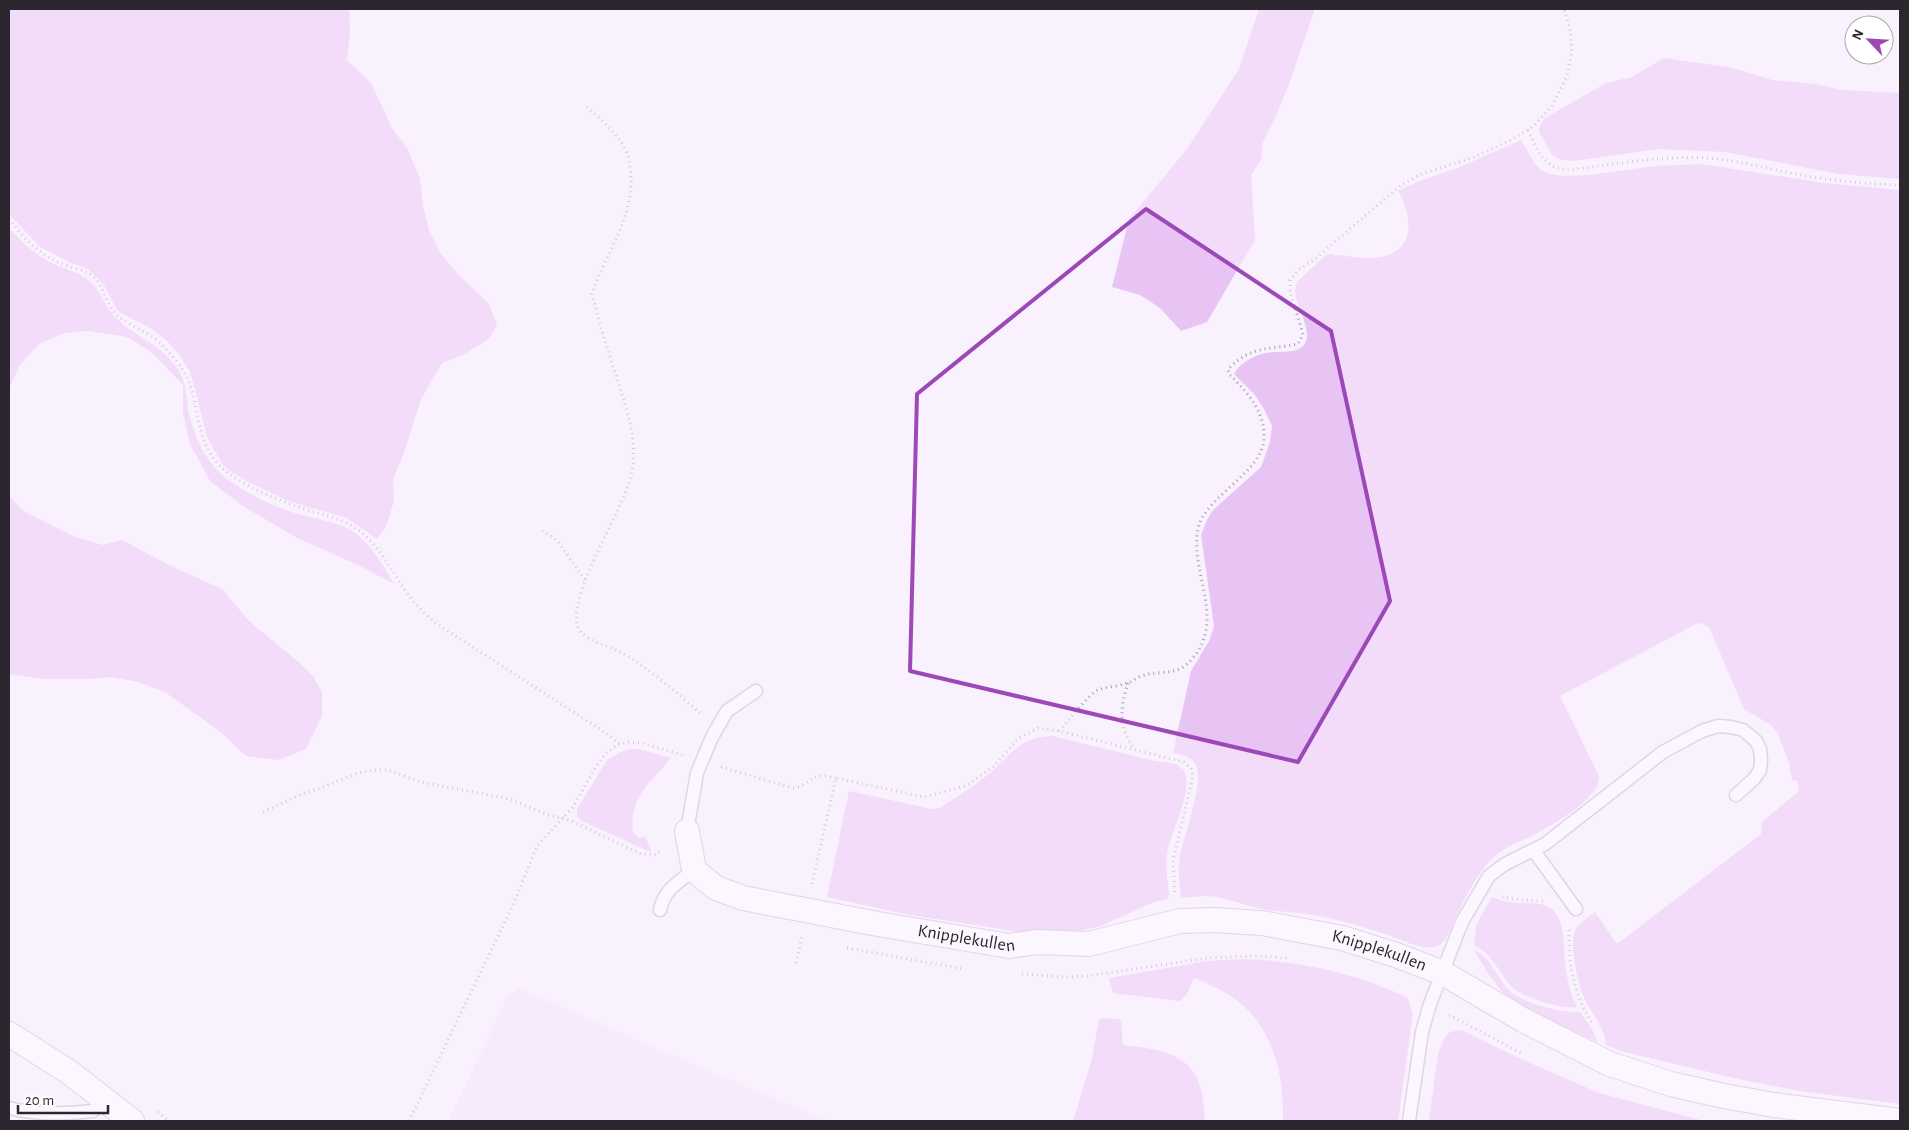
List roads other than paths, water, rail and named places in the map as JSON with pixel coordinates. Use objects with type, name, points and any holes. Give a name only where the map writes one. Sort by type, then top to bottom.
[{"type":"street","points":[[687,830],[694,870]]},
{"type":"street","name":"Knipplekullen","points":[[694,870],[716,888],[743,898],[878,924],[1008,946],[1038,942],[1089,944],[1180,921],[1214,920],[1262,923],[1342,938],[1396,955],[1443,973],[1523,1020],[1602,1061],[1671,1084],[1774,1105],[1900,1121]]},
{"type":"street","points":[[9,1034],[69,1072],[132,1121]]},
{"type":"lane","points":[[687,830],[697,773],[717,727],[727,711],[756,691]]},
{"type":"lane","points":[[1443,973],[1462,922],[1489,876],[1505,864],[1545,844],[1663,752],[1702,731],[1718,726],[1743,730],[1756,742],[1760,749],[1760,770],[1754,779],[1736,796]]},
{"type":"lane","points":[[1534,851],[1576,908]]},
{"type":"lane","points":[[660,910],[662,898],[694,870]]},
{"type":"lane","name":"Knipplekullen","points":[[1409,1121],[1422,1032],[1430,1004],[1443,973]]},
{"type":"lane","points":[[9,1108],[28,1113],[64,1114],[93,1111],[105,1099]]}]
